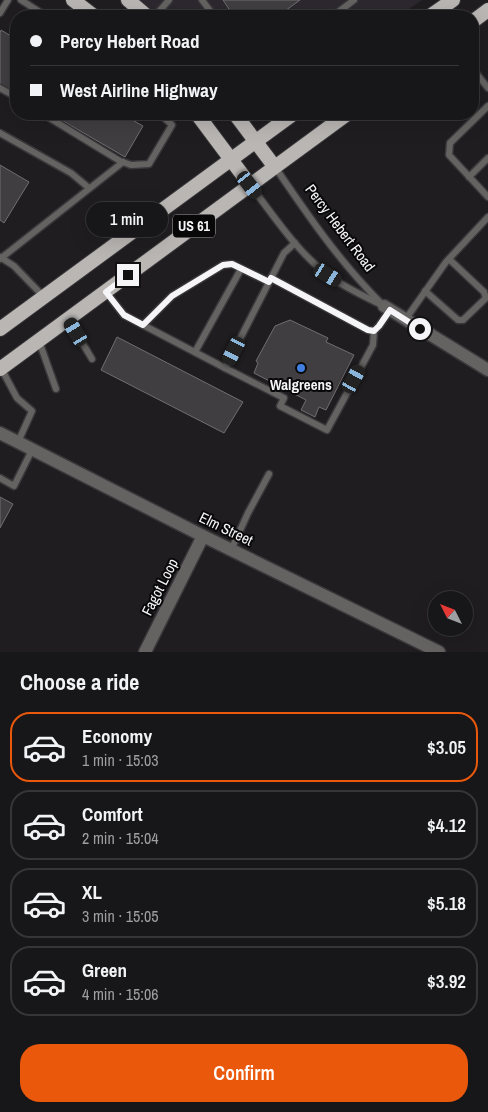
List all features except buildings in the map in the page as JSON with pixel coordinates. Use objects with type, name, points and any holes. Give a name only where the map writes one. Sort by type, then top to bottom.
[{"type":"highway","points":[[73,0],[86,10]]},
{"type":"highway","points":[[128,0],[140,10]]},
{"type":"highway","points":[[439,10],[453,0]]},
{"type":"highway","points":[[201,120],[250,185]]},
{"type":"highway","points":[[240,120],[274,166]]},
{"type":"highway","name":"US 61","points":[[0,329],[285,120]]},
{"type":"highway","name":"US 61","points":[[1,368],[339,120]]},
{"type":"street","name":"Percy Hebert Road","points":[[387,308],[488,370]]},
{"type":"street","name":"Elm Street","points":[[0,433],[231,550],[439,652]]},
{"type":"street","name":"Fagot Loop","points":[[145,652],[203,536]]},
{"type":"lane","points":[[0,13],[8,0]]},
{"type":"lane","points":[[22,0],[37,10]]},
{"type":"lane","points":[[160,10],[168,0]]},
{"type":"lane","points":[[341,10],[354,0]]},
{"type":"lane","points":[[479,77],[488,88]]},
{"type":"lane","points":[[479,115],[488,106]]},
{"type":"lane","points":[[53,120],[131,165],[150,164],[172,125],[167,120]]},
{"type":"lane","points":[[474,120],[450,143],[449,155],[488,197]]},
{"type":"lane","points":[[0,133],[71,173],[89,188]]},
{"type":"lane","points":[[469,177],[488,158]]},
{"type":"lane","points":[[44,298],[14,266],[1,258],[123,162]]},
{"type":"lane","name":"Percy Hebert Road","points":[[274,166],[338,256],[387,308]]},
{"type":"lane","name":"Percy Hebert Road","points":[[250,185],[301,251],[328,275],[387,308]]},
{"type":"lane","points":[[405,320],[449,259],[488,217]]},
{"type":"lane","points":[[225,368],[284,253],[295,243]]},
{"type":"lane","points":[[425,291],[458,320],[463,320],[486,298],[484,292],[449,259]]},
{"type":"lane","points":[[143,325],[172,296],[223,265],[232,264],[270,280],[368,330],[374,331]]},
{"type":"lane","points":[[195,352],[241,269]]},
{"type":"lane","points":[[106,292],[124,315],[284,398],[280,406],[327,430],[373,345],[374,331],[379,326],[387,308]]},
{"type":"lane","points":[[68,319],[92,359]]},
{"type":"lane","points":[[39,341],[56,389]]},
{"type":"lane","points":[[1,368],[17,398],[32,411],[18,442]]},
{"type":"lane","points":[[0,478],[14,486],[32,450]]},
{"type":"lane","points":[[231,550],[269,474]]},
{"type":"shaded area","points":[[131,0],[422,0],[408,10],[142,10]]},
{"type":"place","name":"Walgreens","points":[[301,368]]},
{"type":"route","points":[[128,275],[106,292],[124,315],[143,325],[172,296],[223,265],[232,264],[269,282],[271,278],[368,330],[374,331],[390,310],[420,329]]}]
